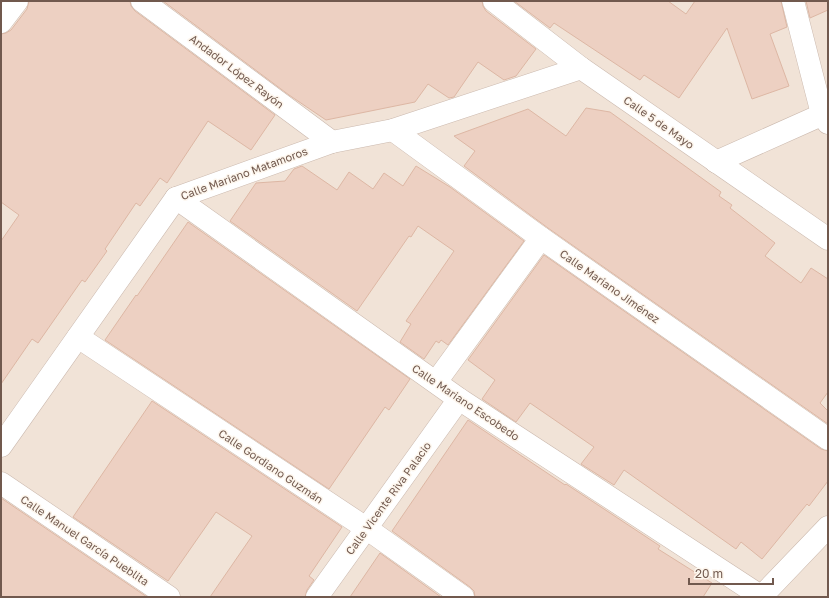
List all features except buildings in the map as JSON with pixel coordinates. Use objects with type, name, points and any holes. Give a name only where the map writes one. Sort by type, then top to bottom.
[{"type":"street","points":[[1,22],[17,1]]},
{"type":"street","name":"Andador López Rayón","points":[[142,1],[332,142]]},
{"type":"street","name":"Calle 5 de Mayo","points":[[494,1],[581,68],[828,239]]},
{"type":"street","points":[[716,162],[826,117],[793,1]]},
{"type":"street","name":"Calle Mariano Matamoros","points":[[1,446],[176,198],[332,142],[393,130],[581,68]]},
{"type":"street","name":"Calle Mariano Jiménez","points":[[393,130],[541,238],[828,439]]},
{"type":"street","name":"Calle Mariano Escobedo","points":[[176,198],[459,399],[761,597]]},
{"type":"street","points":[[436,382],[541,238]]},
{"type":"street","name":"Calle Gordiano Guzmán","points":[[78,337],[366,528],[463,597]]},
{"type":"street","name":"Calle Vicente Riva Palacio","points":[[317,597],[459,399]]},
{"type":"street","name":"Calle Manuel García Pueblita","points":[[1,483],[169,597]]},
{"type":"street","points":[[761,597],[828,527]]},
{"type":"shaded area","points":[[1,1],[828,1],[828,597],[1,597]]}]
